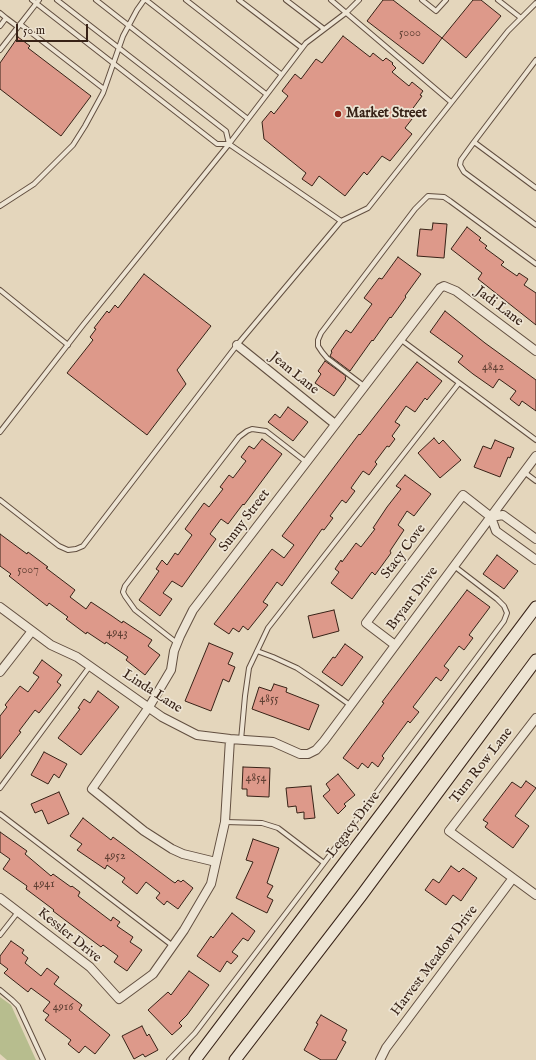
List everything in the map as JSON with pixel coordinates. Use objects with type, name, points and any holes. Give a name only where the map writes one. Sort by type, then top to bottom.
[{"type":"main road","name":"Legacy Drive","points":[[195,1060],[380,817],[536,607]]},
{"type":"main road","points":[[235,1060],[362,896],[536,660]]},
{"type":"street","name":"Sunny Street","points":[[216,862],[183,854],[172,849],[144,831],[92,789],[149,707],[171,670],[174,651],[193,610],[437,291],[444,286]]},
{"type":"street","name":"Jadi Lane","points":[[444,286],[456,291],[536,351]]},
{"type":"street","name":"Jean Lane","points":[[237,345],[335,424]]},
{"type":"street","name":"Bryant Drive","points":[[308,754],[316,750],[324,741],[536,456]]},
{"type":"street","name":"Stacy Cove","points":[[395,645],[366,623],[462,496],[491,517]]},
{"type":"street","points":[[536,540],[503,515],[491,517],[496,531],[536,560]]},
{"type":"street","name":"Linda Lane","points":[[0,607],[51,645],[77,657],[162,717],[197,735],[273,742],[300,754],[308,754]]},
{"type":"street","points":[[0,672],[32,631]]},
{"type":"street","name":"Turn Row Lane","points":[[513,878],[449,831],[536,718]]},
{"type":"street","points":[[173,946],[211,884],[225,822],[230,739]]},
{"type":"street","points":[[513,878],[536,895]]},
{"type":"street","name":"Harvest Meadow Drive","points":[[380,1060],[386,1048],[513,878]]},
{"type":"street","name":"Kessler Drive","points":[[0,898],[90,967],[118,999],[153,974],[173,946]]},
{"type":"lane","points":[[57,0],[226,131],[229,144]]},
{"type":"lane","points":[[96,0],[248,119]]},
{"type":"lane","points":[[0,206],[34,184],[73,145],[86,126],[104,89],[129,26],[145,0],[266,94]]},
{"type":"lane","points":[[186,0],[281,74]]},
{"type":"lane","points":[[239,0],[302,48]]},
{"type":"lane","points":[[286,0],[324,29]]},
{"type":"lane","points":[[331,0],[347,12],[451,102]]},
{"type":"lane","points":[[0,432],[229,144],[310,38],[347,12],[359,0]]},
{"type":"lane","points":[[422,0],[436,11],[446,0]]},
{"type":"lane","points":[[498,0],[521,18]]},
{"type":"lane","points":[[0,50],[36,1],[217,144],[229,144],[341,222]]},
{"type":"lane","points":[[0,500],[59,546],[68,550],[76,549],[82,546],[237,345],[341,222],[368,208],[508,31],[536,4]]},
{"type":"lane","points":[[0,13],[104,89]]},
{"type":"lane","points":[[0,26],[6,18]]},
{"type":"lane","points":[[536,60],[460,160],[460,166],[464,172],[536,225]]},
{"type":"lane","points":[[474,142],[536,188]]},
{"type":"lane","points":[[364,386],[327,358],[318,346],[318,340],[321,333],[415,209],[428,196],[444,197],[536,264]]},
{"type":"lane","points":[[0,290],[68,345]]},
{"type":"lane","points":[[400,339],[536,440]]},
{"type":"lane","points":[[241,740],[249,668],[268,628],[459,383]]},
{"type":"lane","points":[[177,643],[135,610],[123,592],[125,586],[239,437],[247,431],[252,429],[266,431],[306,462]]},
{"type":"lane","points":[[524,472],[536,481]]},
{"type":"lane","points":[[169,1060],[195,1033],[324,863],[504,621],[506,613],[504,606],[454,566]]},
{"type":"lane","points":[[257,651],[297,668],[350,706]]},
{"type":"lane","points":[[0,788],[90,666]]},
{"type":"lane","points":[[0,814],[173,946]]},
{"type":"lane","points":[[225,822],[262,823],[278,828],[324,863]]},
{"type":"lane","points":[[0,934],[18,912]]},
{"type":"lane","points":[[0,990],[18,1006],[43,1060]]},
{"type":"green space","points":[[0,997],[11,1005],[36,1060],[7,1060],[0,1054]]},
{"type":"building","points":[[383,0],[393,0],[442,38],[423,64],[367,21]]},
{"type":"building","points":[[473,0],[481,0],[501,16],[466,58],[442,38]]},
{"type":"building","name":"Market Street","points":[[343,36],[370,57],[373,53],[383,61],[386,58],[393,63],[392,64],[396,68],[392,72],[409,86],[412,82],[423,91],[420,95],[422,96],[408,115],[412,119],[405,128],[412,134],[390,161],[382,156],[367,175],[364,172],[345,196],[319,176],[312,186],[302,179],[306,173],[264,139],[262,122],[271,111],[274,114],[288,96],[282,91],[295,74],[301,79],[316,59],[322,63]]},
{"type":"building","points":[[18,37],[30,46],[28,48],[91,96],[61,136],[0,89],[0,63]]},
{"type":"building","points":[[433,223],[447,224],[444,258],[417,256],[420,229],[432,230]]},
{"type":"building","points":[[467,227],[481,238],[479,240],[487,246],[485,248],[504,262],[501,265],[517,276],[519,273],[528,279],[524,285],[536,293],[536,325],[478,279],[482,273],[451,249]]},
{"type":"building","points":[[398,257],[421,274],[391,318],[390,317],[373,341],[372,340],[350,371],[330,356],[331,351],[346,330],[351,333],[372,304],[364,298],[379,278],[382,279]]},
{"type":"building","points":[[144,274],[211,326],[177,370],[186,384],[147,435],[67,373],[93,340],[90,337],[96,329],[94,328],[107,311],[109,313],[115,305],[118,308]]},
{"type":"building","points":[[445,311],[485,343],[536,380],[536,411],[522,401],[519,406],[510,399],[516,391],[499,379],[493,388],[473,374],[458,362],[463,356],[430,332]]},
{"type":"building","points":[[325,361],[346,376],[346,379],[334,396],[315,383],[321,374],[318,371]]},
{"type":"building","points":[[417,362],[442,381],[427,400],[425,398],[415,412],[406,406],[395,422],[400,425],[392,436],[395,439],[389,447],[387,446],[375,462],[377,464],[369,475],[363,471],[351,488],[355,491],[346,503],[342,500],[330,516],[333,518],[324,530],[322,529],[282,586],[277,582],[263,602],[268,605],[248,630],[243,626],[239,632],[233,628],[229,634],[214,624],[272,549],[284,558],[294,545],[282,536],[359,434],[360,435]]},
{"type":"building","points":[[288,407],[308,422],[293,441],[268,422],[275,414],[280,418]]},
{"type":"building","points":[[434,438],[439,444],[443,440],[461,460],[440,478],[418,453]]},
{"type":"building","points":[[262,439],[282,454],[228,524],[221,519],[210,534],[216,539],[182,587],[172,581],[163,593],[172,599],[160,616],[139,600],[159,571],[156,569],[162,560],[167,565],[175,553],[178,555],[192,535],[185,529],[204,503],[209,507],[223,489],[220,487],[229,475],[233,478],[246,461],[241,457],[249,446],[254,449]]},
{"type":"building","points":[[495,440],[514,448],[510,458],[508,457],[500,477],[474,467],[483,446],[491,449]]},
{"type":"building","points":[[405,475],[431,494],[414,516],[407,511],[398,525],[404,530],[390,551],[391,553],[375,575],[372,572],[352,599],[331,583],[339,572],[335,569],[356,543],[361,547],[375,529],[373,528],[401,489],[396,486]]},
{"type":"building","points":[[0,534],[27,554],[28,552],[75,590],[70,597],[86,609],[91,602],[122,623],[123,621],[152,640],[148,646],[160,655],[145,675],[126,660],[128,657],[106,642],[105,644],[87,632],[86,634],[66,619],[68,617],[49,603],[47,606],[9,576],[11,574],[0,566]]},
{"type":"building","points":[[497,555],[518,571],[504,589],[483,574]]},
{"type":"building","points":[[467,590],[490,607],[469,635],[473,638],[464,650],[459,646],[444,666],[449,670],[441,681],[436,677],[413,707],[419,712],[410,723],[408,721],[382,756],[384,758],[378,767],[372,762],[368,768],[362,763],[358,769],[343,758],[384,703],[382,702]]},
{"type":"building","points":[[334,610],[339,631],[313,638],[308,616]]},
{"type":"building","points":[[209,643],[233,653],[228,664],[235,667],[229,682],[223,679],[211,711],[185,701]]},
{"type":"building","points":[[345,644],[363,657],[342,686],[322,672]]},
{"type":"building","points":[[42,660],[62,675],[57,682],[61,685],[39,713],[35,710],[19,731],[21,732],[0,759],[0,716],[7,707],[5,705],[20,686],[28,692],[39,677],[33,673]]},
{"type":"building","points":[[274,684],[287,688],[286,692],[319,705],[309,730],[252,709],[259,687],[271,691]]},
{"type":"building","points":[[98,691],[119,707],[81,755],[58,738],[80,709],[78,708],[84,699],[90,703]]},
{"type":"building","points":[[44,752],[67,764],[59,778],[54,774],[48,784],[31,775]]},
{"type":"building","points":[[243,767],[270,768],[269,797],[247,796],[247,789],[242,789]]},
{"type":"building","points":[[338,774],[355,795],[344,804],[346,806],[338,814],[323,796],[330,790],[326,784]]},
{"type":"building","points":[[526,781],[536,788],[515,816],[529,826],[513,848],[485,827],[488,823],[483,820],[512,782],[521,788]]},
{"type":"building","points":[[311,786],[315,818],[304,819],[304,812],[297,813],[296,806],[288,807],[286,788]]},
{"type":"building","points":[[59,792],[69,814],[48,824],[42,810],[35,813],[31,804]]},
{"type":"building","points":[[83,818],[111,840],[113,837],[175,883],[178,880],[181,882],[183,880],[193,888],[178,909],[167,901],[164,905],[156,898],[160,893],[146,882],[137,894],[122,882],[125,878],[107,865],[105,869],[77,850],[82,844],[70,836]]},
{"type":"building","points":[[0,832],[27,851],[25,854],[51,876],[53,874],[80,892],[78,896],[111,921],[113,917],[120,922],[117,926],[133,937],[130,942],[142,950],[127,971],[114,962],[118,956],[103,945],[101,947],[53,911],[54,910],[26,889],[27,886],[3,869],[10,859],[0,852]]},
{"type":"building","points":[[253,839],[279,848],[267,883],[273,886],[267,897],[273,900],[267,913],[236,898],[253,862],[246,860]]},
{"type":"building","points":[[451,866],[459,872],[463,868],[477,878],[461,901],[453,895],[446,905],[425,890],[433,879],[439,883]]},
{"type":"building","points":[[232,913],[255,931],[248,941],[243,938],[232,952],[238,956],[231,964],[227,961],[220,972],[197,956],[211,936],[213,938]]},
{"type":"building","points":[[11,941],[24,950],[22,953],[28,958],[25,963],[41,976],[47,968],[59,977],[54,984],[82,1005],[79,1010],[110,1035],[95,1054],[85,1046],[79,1053],[68,1044],[71,1040],[45,1020],[49,1015],[43,1011],[50,1002],[31,988],[28,992],[4,973],[8,969],[0,963],[0,956]]},
{"type":"building","points":[[189,971],[209,985],[187,1015],[179,1023],[182,1026],[172,1035],[148,1010],[168,992],[171,995]]},
{"type":"building","points":[[321,1015],[347,1030],[342,1040],[346,1042],[336,1060],[321,1060],[304,1050],[318,1024],[316,1023]]},
{"type":"building","points":[[142,1026],[147,1036],[149,1034],[158,1050],[145,1057],[143,1054],[134,1059],[122,1036]]},
{"type":"place","name":"Market Street","points":[[338,114]]}]
